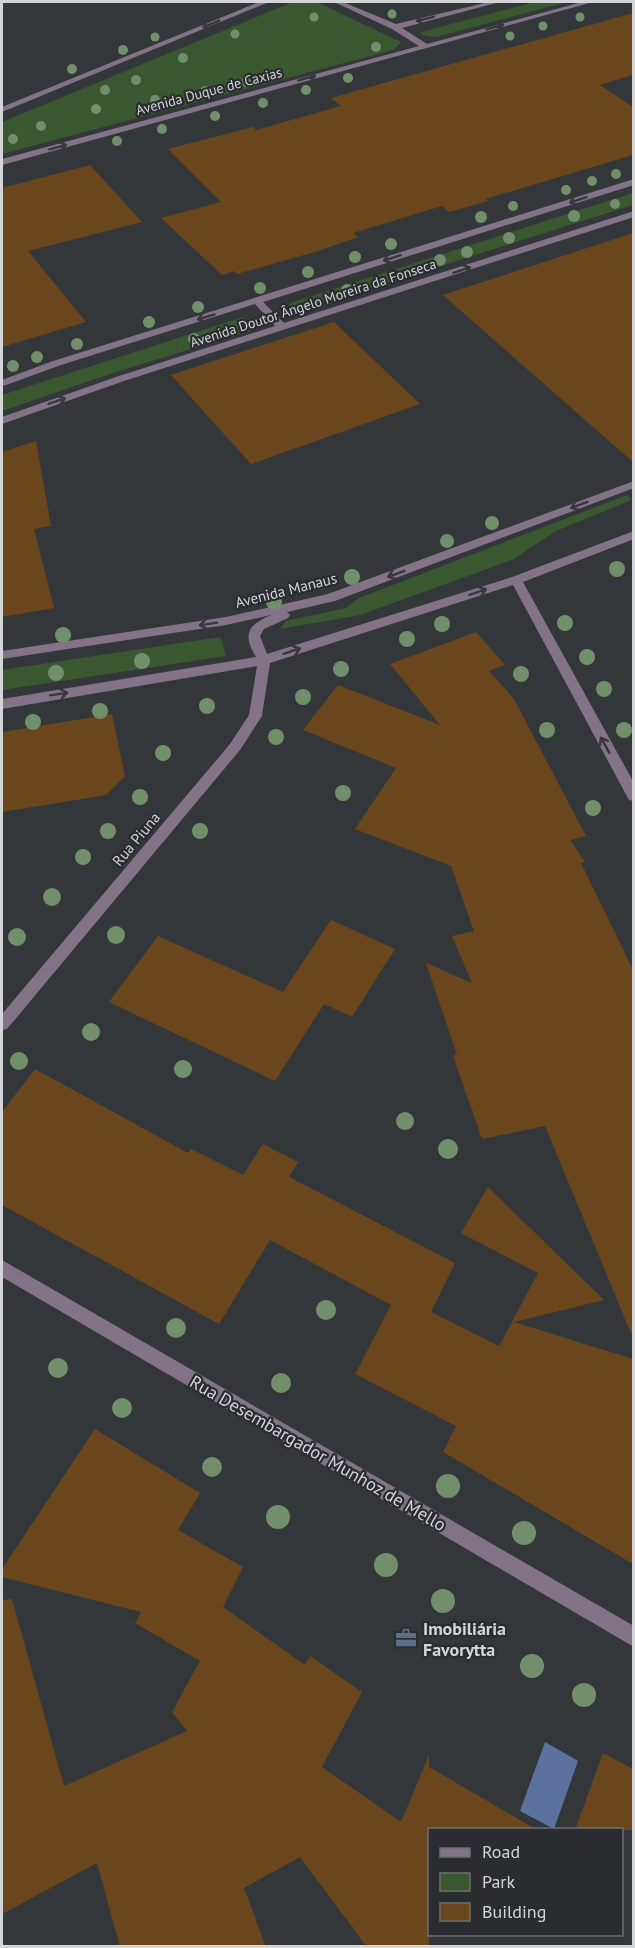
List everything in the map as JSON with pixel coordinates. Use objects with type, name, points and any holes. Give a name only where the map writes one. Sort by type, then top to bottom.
[{"type":"street","points":[[2,110],[265,2]]},
{"type":"street","points":[[338,2],[394,27],[424,45]]},
{"type":"street","points":[[394,27],[496,2]]},
{"type":"street","name":"Avenida Duque de Caxias","points":[[2,162],[424,45],[589,2]]},
{"type":"street","name":"Avenida Doutor Ângelo Moreira da Fonseca","points":[[2,383],[57,363],[633,182]]},
{"type":"street","name":"Avenida Doutor Ângelo Moreira da Fonseca","points":[[2,421],[120,379],[633,214]]},
{"type":"street","points":[[257,301],[282,327]]},
{"type":"street","name":"Avenida Manaus","points":[[2,655],[226,621],[331,598],[633,484]]},
{"type":"street","points":[[2,704],[264,660],[516,580],[633,535]]},
{"type":"street","points":[[516,580],[633,796]]},
{"type":"street","points":[[264,660],[253,645],[253,635],[258,628],[272,620],[331,598]]},
{"type":"street","name":"Rua Piuna","points":[[2,1024],[235,747],[255,716],[264,660]]},
{"type":"street","name":"Rua Desembargador Munhoz de Mello","points":[[2,1268],[633,1637]]},
{"type":"green space","points":[[293,2],[317,2],[401,42],[393,50],[2,154],[2,122]]},
{"type":"green space","points":[[535,2],[567,2],[436,37],[421,35],[421,32]]},
{"type":"green space","points":[[633,193],[633,205],[298,311],[289,305],[290,303]]},
{"type":"green space","points":[[243,317],[256,329],[116,372],[2,411],[2,395]]},
{"type":"green space","points":[[627,495],[631,500],[556,531],[512,560],[360,615],[280,629],[286,621],[346,608],[359,598]]},
{"type":"green space","points":[[220,637],[226,656],[2,690],[2,670]]},
{"type":"water","points":[[545,1742],[578,1761],[554,1828],[520,1811]]},
{"type":"building","points":[[633,13],[633,75],[600,85],[633,107],[633,155],[449,212],[442,206],[353,233],[358,237],[318,251],[237,274],[234,271],[222,275],[161,218],[221,202],[168,149],[253,127],[256,130],[341,106],[331,98]]},
{"type":"building","points":[[90,165],[142,222],[28,251],[86,322],[2,347],[2,188]]},
{"type":"building","points":[[633,233],[633,462],[443,295]]},
{"type":"building","points":[[334,322],[420,404],[251,464],[171,375]]},
{"type":"building","points":[[36,441],[51,526],[34,529],[54,608],[2,617],[2,452]]},
{"type":"building","points":[[476,632],[505,665],[489,671],[514,699],[586,836],[570,840],[585,862],[581,863],[633,970],[633,1338],[545,1126],[482,1139],[453,1056],[457,1055],[426,963],[472,983],[452,936],[474,931],[451,866],[355,829],[396,768],[303,730],[338,685],[440,725],[390,664]]},
{"type":"building","points":[[112,714],[125,776],[106,795],[2,812],[2,732]]},
{"type":"building","points":[[331,920],[395,949],[352,1017],[324,1004],[275,1081],[109,1002],[158,936],[283,992]]},
{"type":"building","points":[[35,1069],[188,1153],[191,1149],[243,1175],[263,1144],[298,1162],[289,1177],[455,1263],[431,1312],[499,1346],[538,1273],[461,1233],[488,1187],[604,1300],[514,1322],[633,1359],[633,1564],[443,1452],[456,1426],[355,1374],[391,1305],[270,1240],[219,1324],[2,1205],[2,1112]]},
{"type":"building","points":[[95,1429],[200,1493],[178,1530],[243,1567],[223,1607],[305,1665],[310,1656],[362,1692],[322,1767],[401,1822],[429,1755],[429,1767],[534,1828],[428,1828],[429,1947],[367,1947],[300,1857],[244,1888],[266,1947],[120,1947],[97,1863],[2,1914],[2,1600],[12,1599],[64,1786],[187,1731],[172,1712],[200,1661],[135,1623],[141,1612],[2,1577],[2,1569]]},
{"type":"building","points":[[603,1753],[633,1769],[633,1830],[576,1828]]},
{"type":"place","name":"Imobiliária Favorytta","points":[[406,1638]]}]
